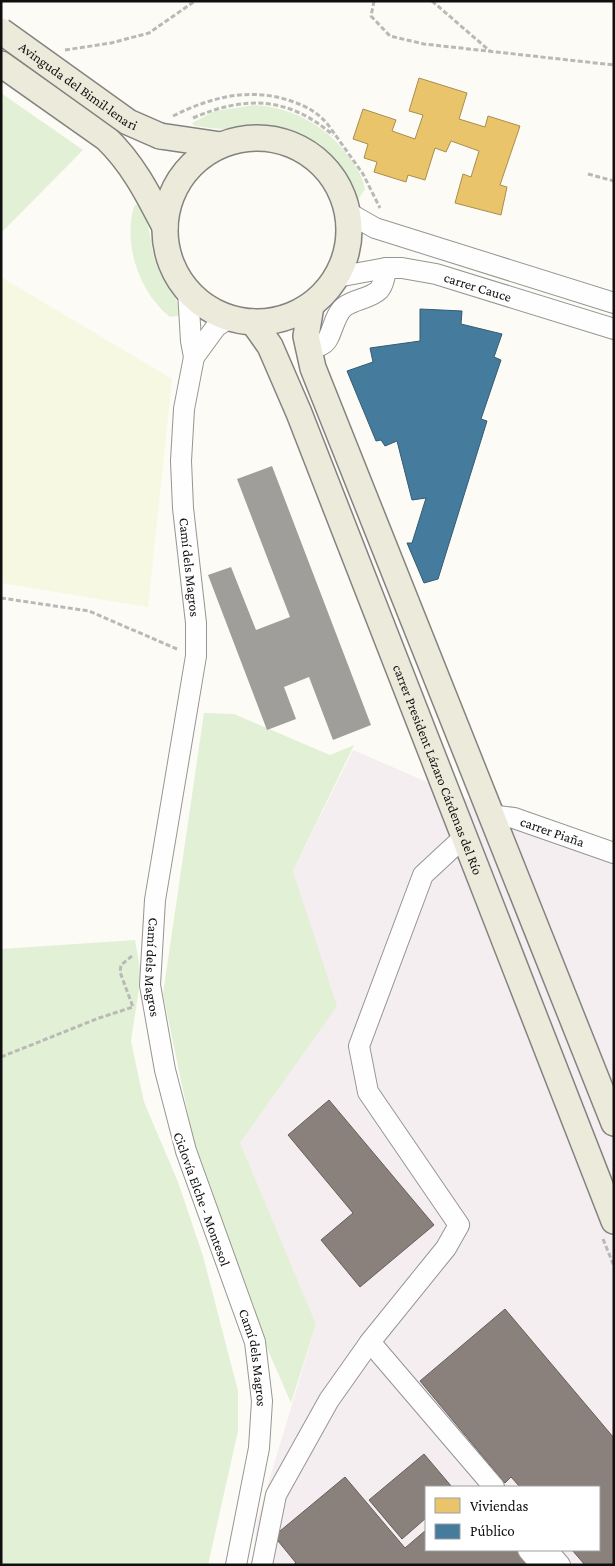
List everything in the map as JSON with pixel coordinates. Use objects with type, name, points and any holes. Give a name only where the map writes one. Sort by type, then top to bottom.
[{"type":"main road","name":"Avinguda del Bimil·lenari","points":[[1,31],[128,122],[164,127],[220,146]]},
{"type":"main road","name":"Avinguda del Bimil·lenari","points":[[1,64],[106,138],[135,170],[165,228]]},
{"type":"main road","points":[[262,138],[284,142],[303,150],[321,163],[334,180],[347,212],[349,239],[346,252],[337,277],[329,288],[310,306],[283,319],[254,322],[229,318],[207,307],[188,291],[171,261],[165,228],[170,198],[185,172],[207,152],[241,139],[262,138]]},
{"type":"main road","points":[[310,306],[306,336],[313,368],[614,1123]]},
{"type":"main road","name":"carrer President Lázaro Cárdenas del Río","points":[[254,322],[270,346],[299,413],[614,1221]]},
{"type":"street","name":"carrer Cauce","points":[[347,212],[384,231],[614,303]]},
{"type":"street","name":"carrer Cauce","points":[[337,277],[386,268],[402,268],[436,274],[614,329]]},
{"type":"street","points":[[308,349],[324,344],[328,339],[336,316],[343,308],[354,300],[372,295],[380,289],[386,268]]},
{"type":"street","name":"Camí dels Magros","points":[[188,291],[191,341],[194,357],[184,409],[180,461],[183,508],[196,623],[196,656],[155,900],[150,985],[165,1070],[186,1151],[254,1342],[262,1401],[259,1448],[236,1565]]},
{"type":"street","name":"Camí dels Magros","points":[[194,357],[216,327],[229,318]]},
{"type":"street","name":"carrer Piaña","points":[[491,815],[514,818],[614,853]]},
{"type":"street","points":[[262,1565],[276,1495],[329,1400],[370,1342],[446,1248],[459,1225],[368,1092],[359,1046],[423,875],[465,836]]},
{"type":"street","points":[[370,1342],[493,1486]]},
{"type":"street","points":[[467,1456],[482,1486]]},
{"type":"street","points":[[529,1551],[541,1565]]},
{"type":"street","points":[[548,1551],[560,1565]]},
{"type":"path","points":[[57,51],[111,43],[150,33],[195,1]]},
{"type":"path","points":[[374,1],[371,16],[390,36],[424,44],[614,65]]},
{"type":"path","points":[[432,1],[492,52]]},
{"type":"path","points":[[164,127],[209,101],[231,96],[276,96],[314,112],[324,119],[363,174],[379,208],[384,211]]},
{"type":"path","points":[[189,120],[226,106],[260,103],[294,110],[309,116],[337,139]]},
{"type":"path","points":[[588,174],[614,181]]},
{"type":"path","points":[[1,598],[89,611],[196,656]]},
{"type":"path","points":[[135,1013],[120,972],[126,959],[152,950]]},
{"type":"path","points":[[1,1057],[99,1018],[153,1001]]},
{"type":"shaded area","points":[[353,750],[545,833],[614,859],[614,1565],[252,1565],[257,1521],[316,1324],[239,1143],[336,1006],[293,871]]},
{"type":"green space","points":[[1,93],[83,150],[1,233]]},
{"type":"green space","points":[[255,105],[284,110],[297,115],[310,121],[333,138],[352,161],[362,178],[365,189],[358,200],[350,184],[329,156],[303,137],[270,127],[251,126],[223,129],[194,126],[192,123],[215,111]]},
{"type":"green space","points":[[138,204],[146,218],[154,259],[174,296],[181,315],[170,317],[159,307],[150,295],[136,267],[132,252],[131,221],[134,206]]},
{"type":"green space","points":[[1,277],[172,379],[148,607],[1,583]]},
{"type":"green space","points":[[204,713],[234,714],[330,755],[354,745],[293,871],[337,1006],[240,1143],[316,1324],[291,1403],[209,1215],[163,994]]},
{"type":"green space","points":[[135,940],[141,975],[131,1041],[144,1102],[178,1182],[203,1256],[238,1391],[238,1431],[208,1565],[1,1565],[1,949]]},
{"type":"building: Viviendas","points":[[419,78],[467,93],[459,119],[485,127],[488,116],[520,126],[500,185],[507,187],[501,215],[455,203],[463,174],[471,177],[479,151],[451,141],[446,152],[435,148],[425,180],[408,175],[406,182],[374,172],[377,162],[364,158],[368,144],[353,139],[363,109],[396,120],[392,131],[415,139],[423,115],[409,111]]},
{"type":"building: Público","points":[[420,309],[462,311],[461,324],[502,334],[494,357],[501,360],[481,419],[487,421],[438,579],[424,583],[407,543],[412,543],[426,498],[412,500],[397,441],[385,446],[381,440],[376,441],[347,371],[373,362],[370,348],[420,341]]},
{"type":"building: Industria","points":[[329,1100],[434,1225],[360,1287],[321,1240],[353,1213],[288,1135]]},
{"type":"building: Industria","points":[[505,1309],[614,1438],[614,1565],[585,1565],[573,1551],[600,1551],[600,1486],[519,1486],[511,1477],[505,1483],[420,1381]]},
{"type":"building: Industria","points":[[424,1454],[451,1486],[425,1486],[425,1519],[402,1539],[369,1500]]},
{"type":"building: Industria","points":[[345,1477],[405,1548],[425,1531],[425,1551],[518,1551],[530,1565],[293,1565],[296,1563],[274,1536]]},
{"type":"building: Otros","points":[[272,466],[371,725],[333,740],[309,677],[284,687],[296,719],[267,730],[208,575],[231,567],[256,630],[290,617],[237,479]]}]
